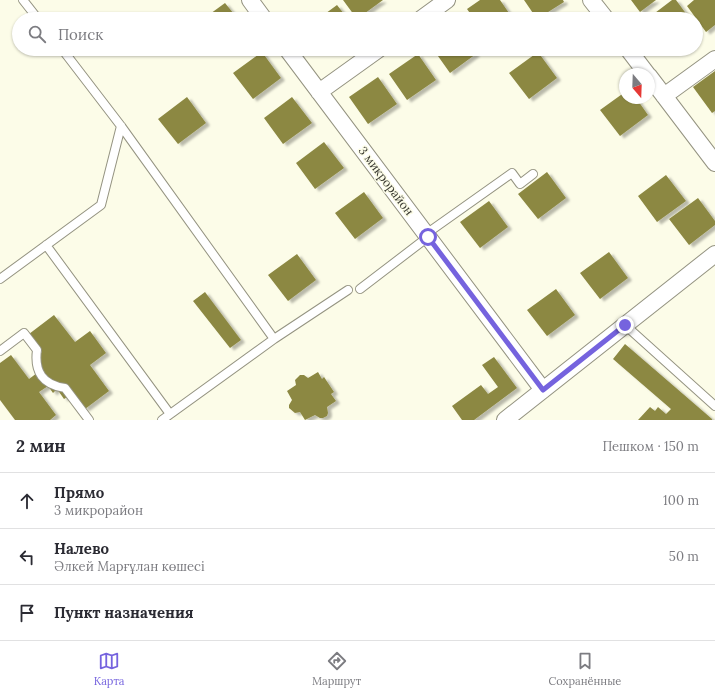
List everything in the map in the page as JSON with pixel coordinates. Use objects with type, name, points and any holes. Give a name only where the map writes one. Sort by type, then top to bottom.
[{"type":"street","points":[[250,0],[259,12]]},
{"type":"street","points":[[431,12],[447,0]]},
{"type":"street","points":[[591,0],[600,12]]},
{"type":"street","name":"3 микрорайон","points":[[292,56],[543,390]]},
{"type":"street","points":[[320,92],[369,56]]},
{"type":"street","points":[[633,56],[643,68]]},
{"type":"street","points":[[664,96],[715,59]]},
{"type":"street","points":[[655,84],[715,163]]},
{"type":"street","points":[[505,420],[715,254]]},
{"type":"lane","points":[[23,0],[32,12]]},
{"type":"lane","points":[[67,56],[122,126],[274,340]]},
{"type":"lane","points":[[0,279],[101,205],[122,126]]},
{"type":"lane","points":[[360,289],[427,235],[512,173],[520,184],[533,174]]},
{"type":"lane","points":[[46,245],[170,414]]},
{"type":"lane","points":[[162,420],[274,340],[348,290]]},
{"type":"lane","points":[[625,325],[715,406]]},
{"type":"lane","points":[[0,352],[24,333],[37,350],[35,360],[38,372],[45,381],[56,387],[65,388],[89,420]]},
{"type":"building","points":[[343,0],[383,0],[367,12],[352,12]]},
{"type":"building","points":[[480,0],[500,0],[508,12],[469,12],[467,9]]},
{"type":"building","points":[[524,0],[563,0],[564,2],[548,12],[532,12]]},
{"type":"building","points":[[631,0],[656,0],[640,12]]},
{"type":"building","points":[[672,0],[676,0],[685,12],[656,12]]},
{"type":"building","points":[[694,0],[715,0],[715,25],[706,32],[703,28],[703,12],[691,12],[687,6]]},
{"type":"building","points":[[225,3],[232,12],[213,12]]},
{"type":"building","points":[[337,5],[342,12],[328,12]]},
{"type":"building","points":[[256,56],[265,56],[281,78],[253,99],[233,73]]},
{"type":"building","points":[[415,56],[419,56],[436,80],[407,100],[389,74]]},
{"type":"building","points":[[438,56],[473,56],[450,73]]},
{"type":"building","points":[[532,56],[541,56],[557,78],[529,99],[509,73]]},
{"type":"building","points":[[715,71],[715,111],[712,113],[693,87]]},
{"type":"building","points":[[378,77],[397,104],[368,124],[349,97]]},
{"type":"building","points":[[619,96],[619,104],[640,104],[648,115],[620,136],[600,110]]},
{"type":"building","points":[[187,97],[206,123],[178,144],[158,119]]},
{"type":"building","points":[[292,97],[312,123],[283,144],[264,118]]},
{"type":"building","points":[[324,142],[344,168],[315,189],[296,163]]},
{"type":"building","points":[[547,172],[566,198],[538,219],[518,194]]},
{"type":"building","points":[[666,175],[686,201],[657,222],[638,196]]},
{"type":"building","points":[[364,192],[383,218],[355,239],[335,213]]},
{"type":"building","points":[[698,198],[715,221],[715,225],[689,245],[669,219]]},
{"type":"building","points":[[489,201],[508,227],[480,248],[460,222]]},
{"type":"building","points":[[609,252],[628,278],[600,299],[580,273]]},
{"type":"building","points":[[297,254],[316,280],[288,301],[268,275]]},
{"type":"building","points":[[556,289],[575,315],[547,336],[527,310]]},
{"type":"building","points":[[205,292],[241,340],[230,348],[193,301]]},
{"type":"building","points":[[54,315],[75,342],[90,331],[106,353],[90,365],[109,391],[85,409],[73,393],[64,399],[57,389],[53,393],[48,386],[39,392],[56,415],[50,420],[15,420],[0,400],[0,363],[11,355],[29,379],[37,373],[34,358],[42,352],[29,334]]},
{"type":"building","points":[[625,344],[712,420],[638,420],[650,407],[655,411],[658,407],[666,414],[671,409],[613,359]]},
{"type":"building","points":[[494,357],[517,388],[474,420],[462,420],[452,406],[481,385],[488,394],[498,387],[482,365]]},
{"type":"building","points":[[318,372],[322,379],[324,377],[334,392],[331,394],[336,401],[327,407],[327,416],[320,418],[315,415],[305,420],[300,412],[295,413],[289,408],[292,400],[287,391],[296,385],[295,380],[300,375],[304,375],[308,378]]},
{"type":"route","points":[[428,237],[543,390],[625,325]]}]
